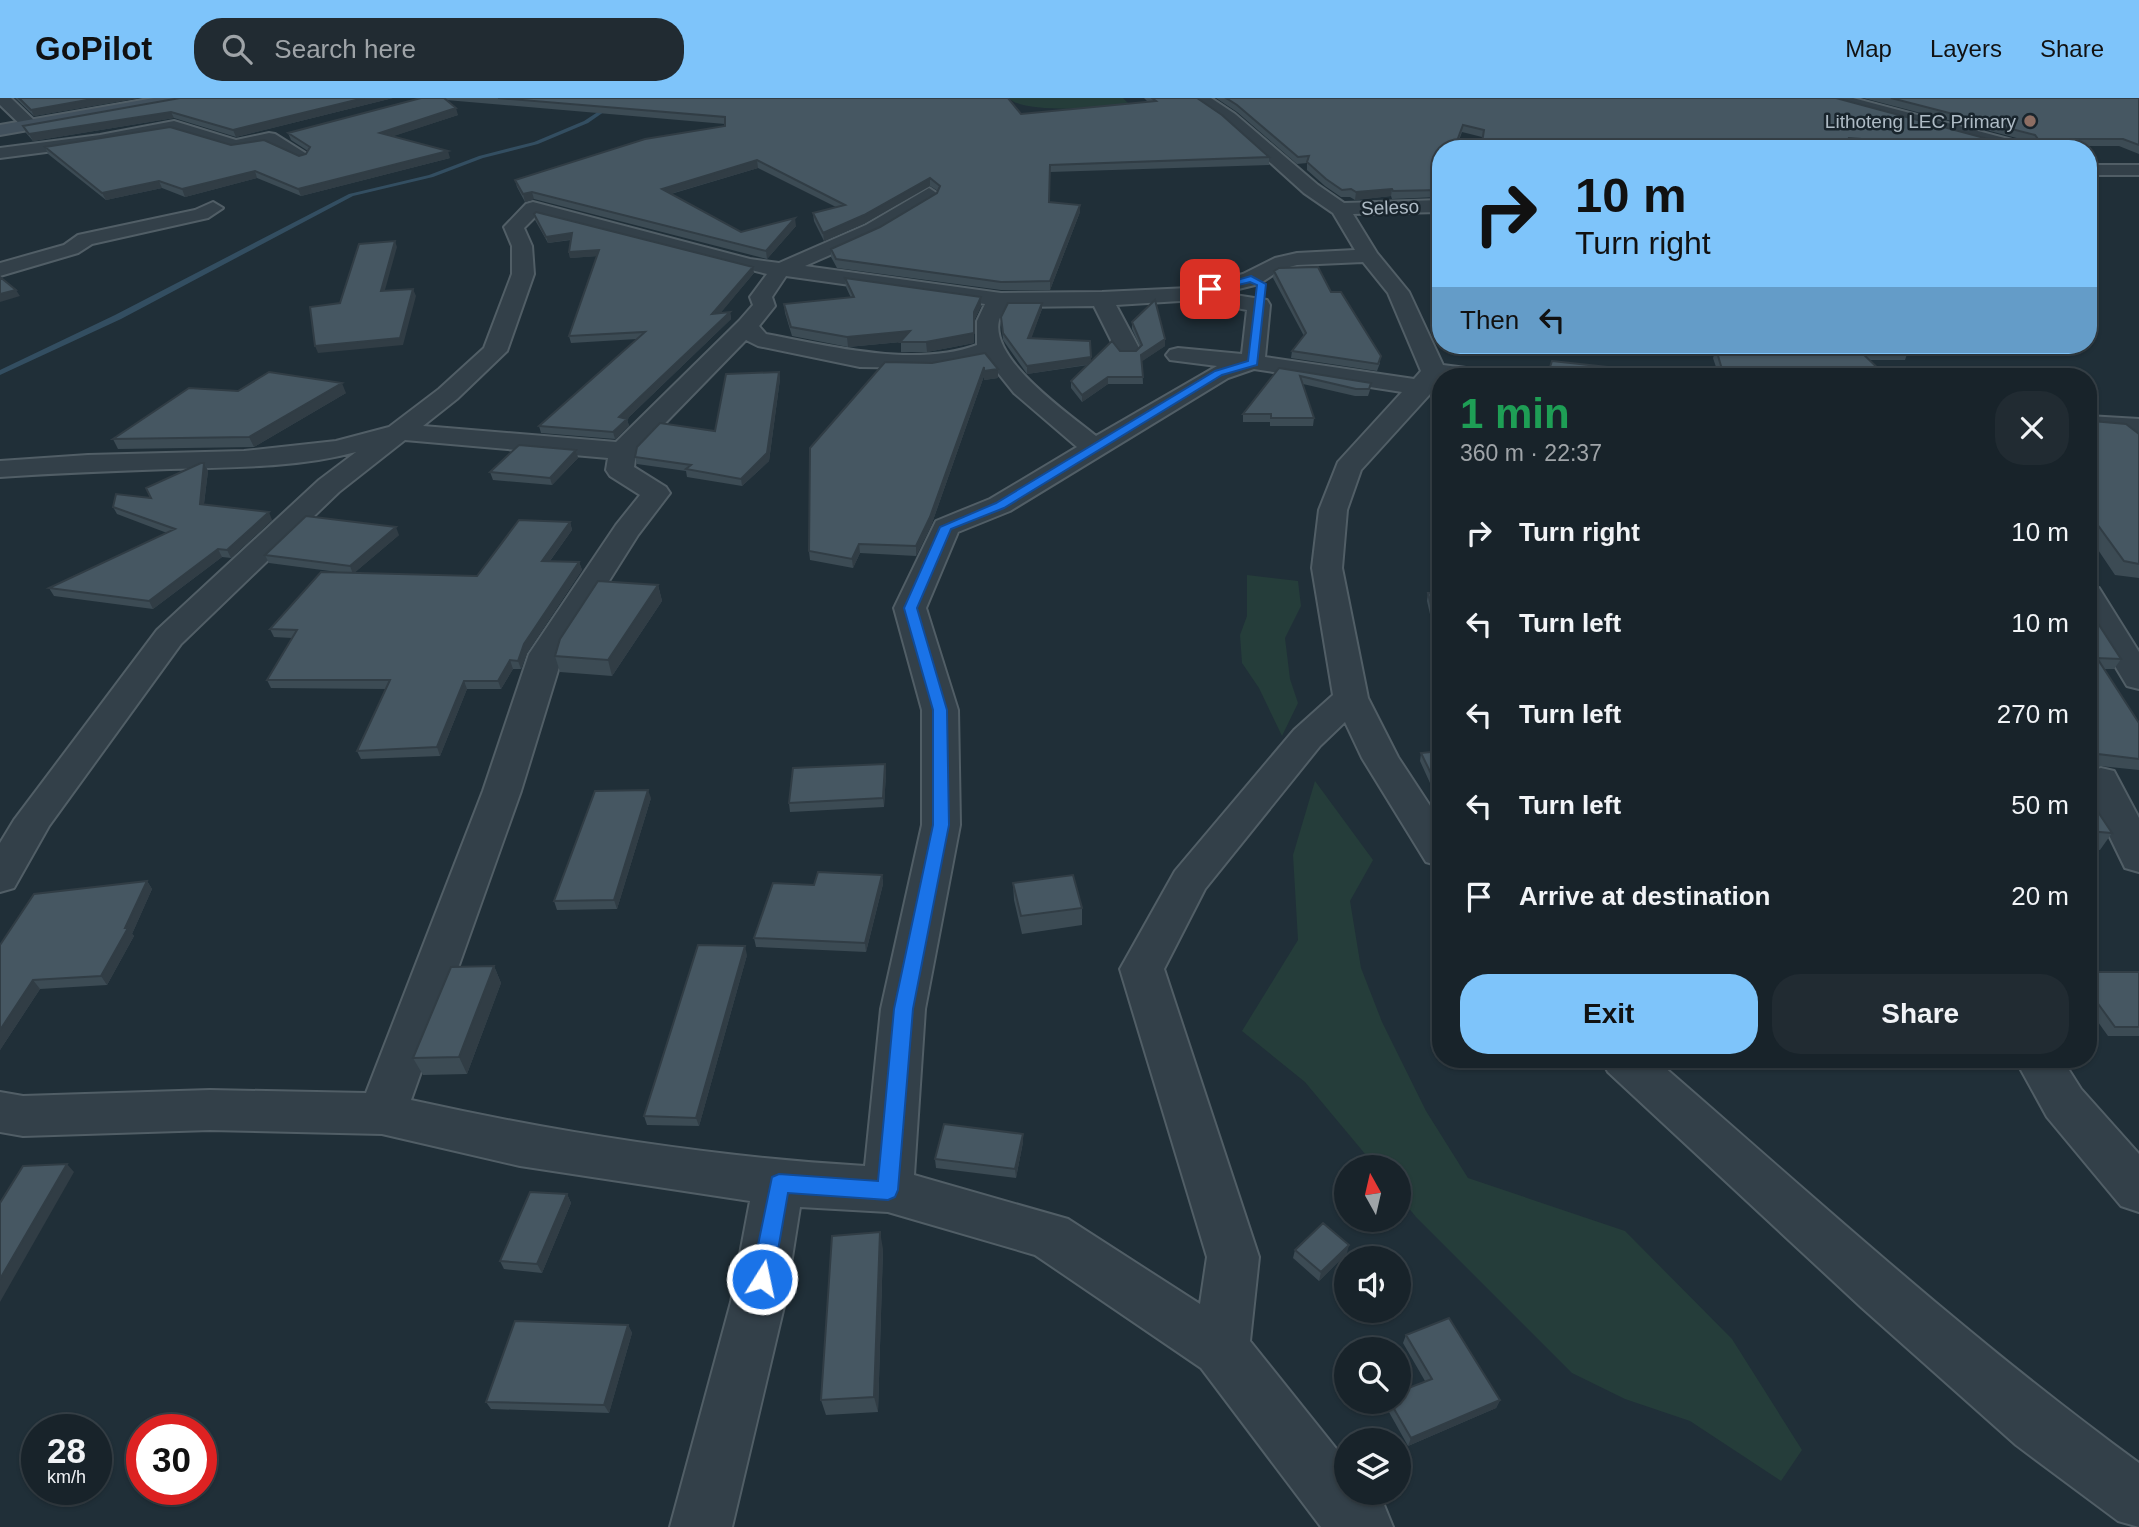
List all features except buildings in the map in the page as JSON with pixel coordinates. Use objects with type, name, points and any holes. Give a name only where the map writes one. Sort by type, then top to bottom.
[{"type":"main road","points":[[0,130],[181,98]]},
{"type":"street","points":[[2,98],[30,125]]},
{"type":"street","points":[[1200,98],[1229,117],[1311,189],[1340,209],[1369,256],[1398,292],[1428,380]]},
{"type":"street","points":[[1835,98],[1991,140]]},
{"type":"street","points":[[0,153],[100,140],[174,126],[235,145],[296,132]]},
{"type":"street","points":[[269,138],[301,156]]},
{"type":"street","points":[[2097,170],[2139,170]]},
{"type":"street","points":[[382,1114],[502,791],[545,654],[626,531],[656,493],[620,470],[623,452],[747,326],[764,306],[761,297],[780,270],[873,229],[929,194]]},
{"type":"street","name":"Seleso","points":[[1340,209],[1432,206]]},
{"type":"street","points":[[0,270],[71,249],[85,239],[201,214],[213,208]]},
{"type":"street","points":[[0,878],[33,820],[169,637],[329,486],[449,394],[495,351],[523,274],[522,246],[513,227],[533,208],[704,255],[780,270],[1001,300],[1189,295],[1259,305]]},
{"type":"street","points":[[1189,295],[1251,279],[1275,264],[1297,259],[1369,256]]},
{"type":"street","points":[[1251,279],[1261,284],[1253,362]]},
{"type":"street","points":[[1102,299],[1128,350]]},
{"type":"street","points":[[1001,300],[992,307],[987,326],[989,347],[1023,388],[1096,449]]},
{"type":"street","points":[[747,326],[758,339],[860,360],[933,361],[983,352],[989,347]]},
{"type":"street","points":[[1178,355],[1432,380]]},
{"type":"street","points":[[888,1190],[904,1009],[941,825],[940,710],[910,608],[946,527],[1000,505],[1219,373],[1253,362]]},
{"type":"street","points":[[1428,380],[1348,467],[1332,510],[1327,568],[1351,698],[1380,758],[1432,839]]},
{"type":"street","points":[[2097,425],[2139,427]]},
{"type":"street","points":[[0,469],[88,463],[244,459],[337,449],[400,432],[623,452]]},
{"type":"street","points":[[2097,610],[2139,679]]},
{"type":"street","points":[[1221,1349],[1233,1257],[1142,969],[1189,881],[1307,738],[1351,698]]},
{"type":"street","points":[[2097,780],[2139,787]]},
{"type":"street","points":[[2097,784],[2139,858]]},
{"type":"street","points":[[1634,1068],[1880,1289],[2038,1423],[2139,1500]]},
{"type":"street","points":[[2043,1068],[2064,1102],[2139,1191]]},
{"type":"street","points":[[8,1123],[210,1110],[382,1114],[520,1145],[779,1184],[888,1190],[1050,1236],[1221,1349],[1355,1524]]},
{"type":"street","points":[[701,1527],[758,1302],[779,1184]]},
{"type":"green space","points":[[1009,98],[1123,98],[1130,105],[1046,108],[1017,103]]},
{"type":"green space","points":[[1247,575],[1298,581],[1301,606],[1285,638],[1290,679],[1298,703],[1282,736],[1259,688],[1242,663],[1240,635],[1247,616]]},
{"type":"green space","points":[[1315,781],[1373,860],[1350,901],[1361,968],[1382,1022],[1426,1111],[1468,1178],[1625,1231],[1732,1339],[1802,1450],[1781,1481],[1690,1421],[1625,1399],[1572,1373],[1411,1211],[1411,1155],[1366,1155],[1305,1082],[1242,1031],[1298,940],[1293,855]]},
{"type":"waterway","points":[[0,373],[118,317],[351,195],[431,176],[481,157],[536,143],[586,122],[622,98]]},
{"type":"place","name":"Lithoteng LEC Primary","points":[[2030,121]]},
{"type":"route","points":[[762,1279],[779,1184],[888,1190],[904,1009],[941,825],[940,710],[910,608],[946,527],[1000,505],[1219,373],[1253,362],[1261,284],[1251,279],[1210,289]]}]
